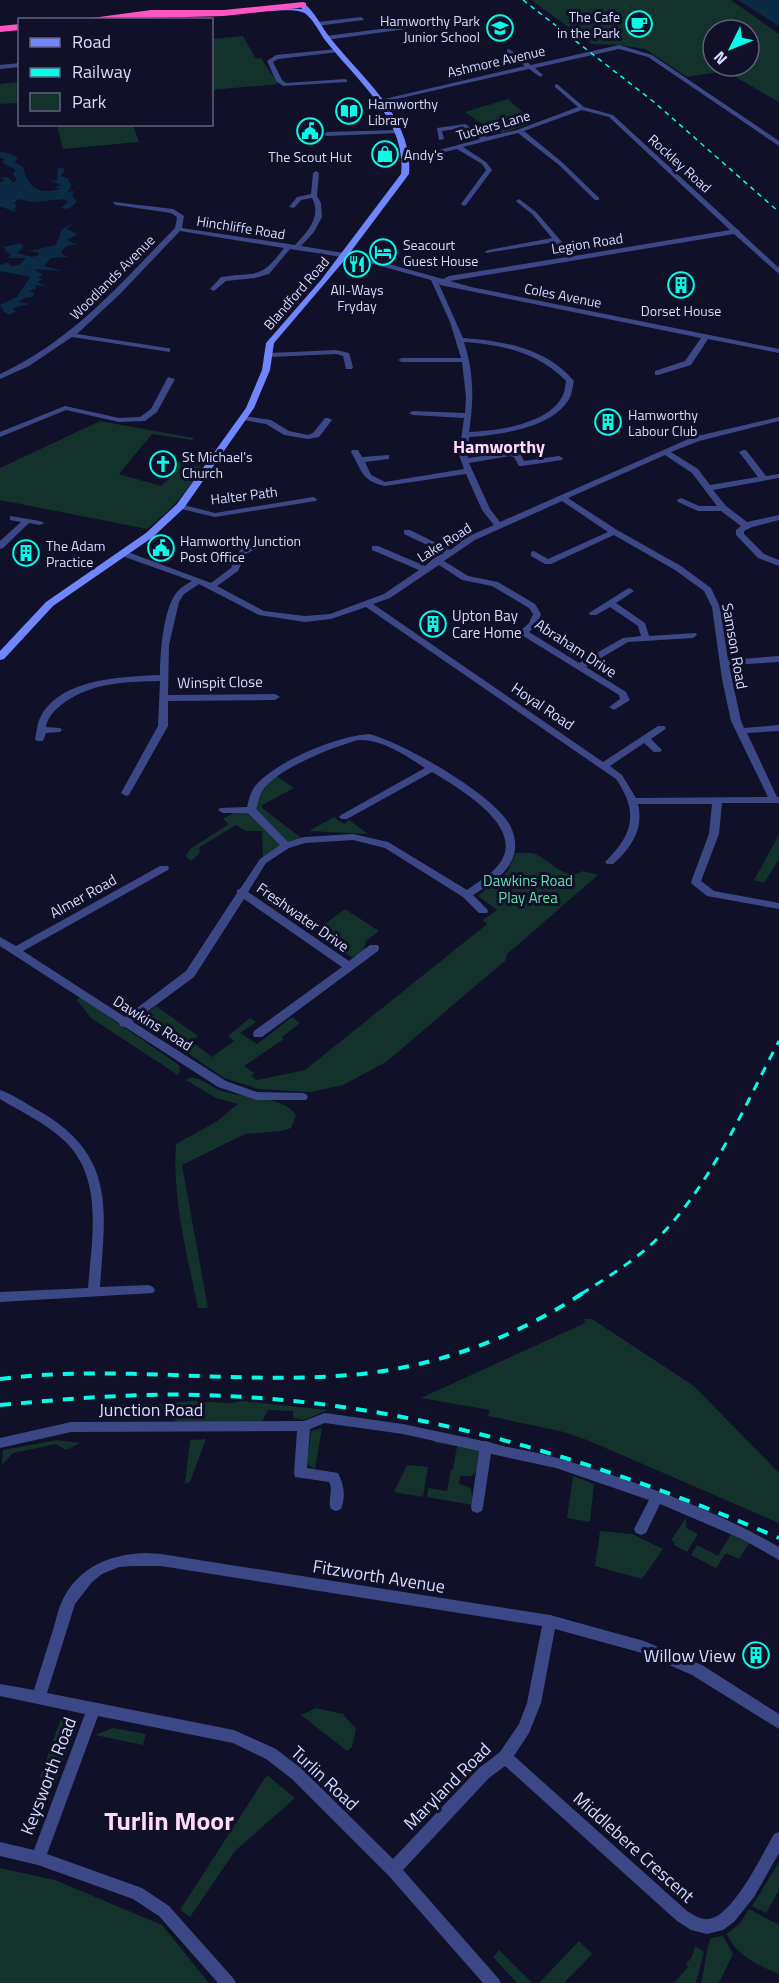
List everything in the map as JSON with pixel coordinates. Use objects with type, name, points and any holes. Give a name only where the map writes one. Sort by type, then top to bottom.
[{"type":"highway","points":[[102,18],[151,13],[207,14],[303,6]]},
{"type":"highway","points":[[0,29],[18,27]]},
{"type":"main road","points":[[303,6],[326,38],[379,101],[398,132],[409,159]]},
{"type":"main road","name":"Blandford Road","points":[[0,657],[56,598],[125,554],[161,525],[180,506],[246,417],[261,386],[270,355],[270,343],[305,306],[345,256],[405,174],[409,159]]},
{"type":"street","points":[[317,24],[361,19]]},
{"type":"street","points":[[326,38],[393,32],[404,28]]},
{"type":"street","name":"Ashmore Avenue","points":[[379,101],[619,47],[650,56],[779,144]]},
{"type":"street","points":[[337,51],[276,57],[270,61],[279,81],[285,85],[345,81]]},
{"type":"street","points":[[509,51],[540,75]]},
{"type":"street","points":[[0,67],[18,64]]},
{"type":"street","name":"Rockley Road","points":[[557,86],[582,108],[611,116],[779,272]]},
{"type":"street","name":"Tuckers Lane","points":[[409,159],[519,131],[582,108]]},
{"type":"street","points":[[431,123],[439,129],[441,139]]},
{"type":"street","points":[[439,129],[465,126],[486,140]]},
{"type":"street","points":[[519,131],[561,164],[597,199]]},
{"type":"street","points":[[327,134],[398,132]]},
{"type":"street","points":[[460,147],[484,163],[489,170],[464,204]]},
{"type":"street","points":[[214,289],[224,279],[256,278],[265,274],[311,232],[320,215],[318,201],[314,196],[316,173]]},
{"type":"street","points":[[292,207],[298,198],[314,196]]},
{"type":"street","points":[[519,201],[534,213],[554,240],[572,258]]},
{"type":"street","name":"Hinchliffe Road","points":[[116,203],[173,211],[182,217],[178,229],[345,256]]},
{"type":"street","name":"Woodlands Avenue","points":[[0,377],[26,367],[70,335],[115,295],[178,229]]},
{"type":"street","name":"Legion Road","points":[[443,283],[449,278],[737,231]]},
{"type":"street","points":[[488,252],[554,240]]},
{"type":"street","name":"Coles Avenue","points":[[345,256],[395,267],[443,283],[779,351]]},
{"type":"street","points":[[434,281],[461,340],[470,396],[464,461],[486,510],[499,526]]},
{"type":"street","points":[[70,335],[167,350]]},
{"type":"street","points":[[658,373],[688,363],[706,336]]},
{"type":"street","points":[[461,340],[489,341],[521,349],[555,367],[570,381],[570,389],[559,405],[537,421],[512,430],[467,435]]},
{"type":"street","points":[[270,355],[336,352],[346,355],[349,367]]},
{"type":"street","points":[[402,360],[415,364],[464,360]]},
{"type":"street","points":[[0,435],[62,408],[72,408],[129,421],[146,417],[154,410],[171,379]]},
{"type":"street","points":[[413,413],[468,416]]},
{"type":"street","points":[[246,417],[268,422],[287,433],[308,437],[316,435],[328,420]]},
{"type":"street","name":"Lake Road","points":[[125,554],[199,580],[262,613],[281,617],[331,616],[369,605],[399,589],[448,552],[499,526],[665,452],[696,439],[779,419]]},
{"type":"street","points":[[665,452],[695,471],[723,508],[749,525]]},
{"type":"street","points":[[464,461],[510,454],[517,455],[522,464],[559,458]]},
{"type":"street","points":[[736,459],[744,454],[763,478]]},
{"type":"street","points":[[386,457],[358,456],[367,478],[373,482],[386,484],[468,471]]},
{"type":"street","points":[[709,488],[779,476]]},
{"type":"street","name":"Samson Road","points":[[562,498],[614,532],[678,568],[708,590],[716,607],[724,663],[740,731],[776,800]]},
{"type":"street","name":"Halter Path","points":[[180,506],[215,514],[313,499]]},
{"type":"street","points":[[671,504],[684,499],[698,508],[723,508]]},
{"type":"street","points":[[779,517],[749,525],[741,530],[740,535],[760,556],[779,563]]},
{"type":"street","points":[[13,518],[40,523]]},
{"type":"street","points":[[0,546],[27,520]]},
{"type":"street","points":[[407,532],[448,552]]},
{"type":"street","points":[[534,554],[548,562],[614,532]]},
{"type":"street","points":[[211,587],[235,569],[243,552],[260,543]]},
{"type":"street","points":[[375,548],[402,557],[424,569]]},
{"type":"street","name":"Abraham Drive","points":[[437,560],[465,578],[495,584],[532,606],[537,614],[533,624],[523,632],[623,694],[625,700],[614,707]]},
{"type":"street","points":[[126,793],[163,726],[165,645],[175,602],[181,592],[199,580]]},
{"type":"street","points":[[593,613],[630,591]]},
{"type":"street","points":[[610,603],[642,625],[646,639]]},
{"type":"street","name":"Hoyal Road","points":[[369,605],[605,765],[619,777],[635,801]]},
{"type":"street","points":[[579,667],[626,640],[693,635]]},
{"type":"street","points":[[724,663],[779,659]]},
{"type":"street","points":[[57,730],[42,734],[43,722],[50,710],[74,690],[108,680],[163,678]]},
{"type":"street","name":"Winspit Close","points":[[165,698],[275,696]]},
{"type":"street","points":[[605,765],[661,728]]},
{"type":"street","points":[[740,731],[779,728]]},
{"type":"street","points":[[251,810],[258,788],[328,744],[350,738],[370,737],[381,741],[431,768],[501,820],[509,836],[510,849],[504,865],[467,896]]},
{"type":"street","points":[[645,739],[657,750]]},
{"type":"street","points":[[344,817],[431,768]]},
{"type":"street","points":[[610,862],[631,838],[636,820],[635,801],[776,800]]},
{"type":"street","points":[[717,801],[714,834],[696,882],[711,894],[779,906]]},
{"type":"street","points":[[223,810],[251,810],[286,846]]},
{"type":"street","name":"Freshwater Drive","points":[[124,1023],[190,974],[263,861],[286,846],[315,837],[353,837],[377,842],[401,852],[467,896],[483,911]]},
{"type":"street","name":"Almer Road","points":[[15,951],[164,868]]},
{"type":"street","name":"Freshwater Drive","points":[[241,892],[348,966]]},
{"type":"street","name":"Dawkins Road","points":[[0,941],[124,1023],[231,1089],[257,1096],[302,1097]]},
{"type":"street","name":"Freshwater Drive","points":[[258,1034],[374,948]]},
{"type":"street","points":[[0,1094],[63,1134],[78,1148],[87,1162],[96,1192],[98,1218],[94,1292]]},
{"type":"street","points":[[0,1297],[149,1290]]},
{"type":"street","name":"Junction Road","points":[[0,1443],[71,1427],[304,1426],[325,1418],[403,1429],[556,1463],[657,1497],[747,1535],[779,1554]]},
{"type":"street","points":[[304,1426],[300,1473],[333,1477],[338,1486],[336,1505]]},
{"type":"street","points":[[477,1507],[486,1446]]},
{"type":"street","points":[[641,1528],[657,1497]]},
{"type":"street","name":"Fitzworth Avenue","points":[[39,1698],[69,1601],[100,1568],[130,1558],[173,1562],[550,1622],[645,1647],[697,1670],[779,1722]]},
{"type":"street","name":"Maryland Road","points":[[393,1870],[484,1773],[505,1757],[524,1728],[534,1703],[550,1622]]},
{"type":"street","name":"Turlin Road","points":[[0,1690],[234,1737],[271,1754],[297,1774],[393,1870],[493,1983]]},
{"type":"street","name":"Keysworth Road","points":[[38,1858],[94,1709]]},
{"type":"street","name":"Middlebere Crescent","points":[[505,1757],[682,1916],[698,1926],[712,1927],[730,1916],[779,1839]]},
{"type":"street","name":"Keysworth Road","points":[[0,1849],[38,1858],[137,1893],[164,1911],[228,1983]]},
{"type":"green space","points":[[531,0],[731,0],[756,18],[701,18],[701,75],[687,77],[645,49],[592,44]]},
{"type":"green space","points":[[761,21],[779,34],[779,102],[737,78],[761,78]]},
{"type":"green space","points":[[243,36],[256,59],[261,58],[278,84],[213,90],[213,39]]},
{"type":"green space","points":[[18,82],[18,103],[0,104],[0,84]]},
{"type":"green space","points":[[508,99],[534,122],[502,133],[488,128],[465,112]]},
{"type":"green space","points":[[57,126],[133,126],[139,142],[63,149]]},
{"type":"green space","points":[[100,421],[194,438],[192,440],[152,434],[119,474],[161,486],[176,472],[168,470],[175,461],[201,467],[178,501],[147,529],[0,500],[0,468]]},
{"type":"green space","points":[[276,776],[294,788],[262,805],[262,808],[304,840],[263,861],[262,831],[246,831],[236,825],[200,847],[199,854],[191,861],[186,856],[190,849],[229,824],[223,819],[239,810],[251,809],[258,788]]},
{"type":"green space","points":[[334,817],[344,824],[349,820],[368,834],[309,831]]},
{"type":"green space","points":[[779,835],[779,859],[764,883],[754,880]]},
{"type":"green space","name":"Dawkins Road Play Area","points":[[516,853],[535,854],[570,874],[583,871],[598,875],[507,954],[506,960],[386,1062],[343,1085],[310,1092],[258,1089],[224,1078],[145,1024],[146,1014],[156,1006],[198,1036],[191,1041],[212,1057],[234,1041],[228,1036],[250,1018],[256,1022],[240,1033],[257,1044],[292,1017],[300,1023],[282,1037],[284,1039],[244,1066],[254,1073],[251,1076],[257,1080],[305,1070],[487,924],[483,920],[497,910],[478,896],[507,872]]},
{"type":"green space","points":[[345,909],[379,931],[366,941],[363,953],[352,957],[346,954],[344,946],[318,929]]},
{"type":"green space","points":[[80,997],[179,1065],[178,1075],[91,1018],[77,1000]]},
{"type":"green space","points":[[189,1078],[201,1080],[228,1093],[273,1101],[291,1109],[296,1116],[291,1128],[282,1131],[245,1134],[182,1165],[208,1308],[198,1308],[185,1247],[176,1185],[176,1144],[216,1122],[238,1104],[216,1098],[186,1080]]},
{"type":"green space","points":[[584,1319],[592,1319],[694,1386],[779,1473],[779,1523],[587,1440],[560,1431],[488,1416],[490,1410],[421,1398],[585,1323]]},
{"type":"green space","points":[[192,1401],[231,1403],[242,1401],[328,1410],[304,1420],[293,1418],[293,1411],[268,1410],[262,1422],[178,1422],[174,1419],[174,1410],[110,1409],[110,1405]]},
{"type":"green space","points":[[322,1428],[315,1469],[307,1464],[311,1431]]},
{"type":"green space","points":[[206,1439],[190,1482],[185,1484],[190,1440]]},
{"type":"green space","points":[[57,1440],[80,1443],[66,1450],[56,1444],[13,1453],[2,1465],[3,1450]]},
{"type":"green space","points":[[435,1440],[479,1449],[476,1472],[471,1476],[460,1476],[459,1484],[471,1488],[473,1505],[427,1497],[428,1488],[447,1491],[457,1446],[435,1443]]},
{"type":"green space","points":[[407,1465],[428,1467],[423,1497],[394,1492]]},
{"type":"green space","points":[[573,1476],[594,1484],[590,1522],[567,1518]]},
{"type":"green space","points":[[686,1518],[686,1528],[698,1534],[687,1552],[674,1545],[675,1542],[671,1540]]},
{"type":"green space","points":[[600,1531],[632,1534],[663,1549],[642,1579],[595,1566]]},
{"type":"green space","points":[[732,1532],[750,1542],[739,1559],[726,1553],[716,1568],[691,1555],[697,1545],[718,1556]]},
{"type":"green space","points":[[316,1708],[343,1714],[356,1729],[352,1747],[347,1751],[301,1715]]},
{"type":"green space","points":[[62,1716],[65,1716],[75,1731],[56,1780],[40,1777]]},
{"type":"green space","points":[[113,1728],[146,1734],[143,1745],[95,1735]]},
{"type":"green space","points":[[267,1775],[295,1798],[235,1851],[190,1917],[180,1910]]},
{"type":"green space","points":[[779,1862],[779,1890],[766,1913],[752,1906]]},
{"type":"green space","points":[[0,1868],[55,1880],[162,1925],[209,1983],[0,1983]]},
{"type":"green space","points":[[749,1909],[779,1925],[779,1974],[742,1954],[727,1934],[740,1923]]},
{"type":"green space","points":[[723,1936],[733,1954],[719,1983],[701,1983],[711,1938]]},
{"type":"green space","points":[[579,1941],[592,1954],[564,1983],[539,1983]]},
{"type":"green space","points":[[695,1946],[704,1952],[696,1983],[674,1983],[688,1967],[686,1964],[692,1957]]},
{"type":"green space","points":[[499,1950],[532,1983],[517,1983],[493,1957]]},
{"type":"water","points":[[738,0],[779,0],[779,26],[743,3]]},
{"type":"water","points":[[0,152],[18,158],[14,162],[23,167],[31,185],[40,190],[60,189],[55,187],[61,185],[49,180],[57,181],[58,167],[65,169],[61,176],[67,178],[71,185],[68,192],[75,191],[72,195],[77,202],[68,209],[60,208],[69,202],[64,199],[33,202],[18,199],[14,203],[17,206],[14,210],[17,213],[0,206],[0,183],[5,180],[0,178],[8,177],[13,183],[17,180],[13,174],[16,170],[3,163],[4,159],[0,157]]},
{"type":"water","points":[[76,222],[66,229],[78,234],[67,240],[79,246],[67,246],[61,251],[63,255],[70,257],[51,258],[44,266],[63,271],[33,269],[44,275],[37,277],[43,279],[37,282],[46,286],[35,285],[36,289],[29,291],[34,293],[33,297],[24,298],[18,302],[30,304],[13,308],[15,312],[9,315],[4,312],[0,305],[17,297],[30,277],[0,271],[0,265],[7,262],[11,266],[19,265],[26,258],[8,258],[11,254],[5,251],[4,247],[20,243],[24,246],[17,253],[32,257],[39,255],[38,252],[30,251],[56,245],[62,229]]},
{"type":"railway","points":[[523,0],[654,102],[779,212]]},
{"type":"railway","points":[[581,1294],[641,1253],[678,1216],[726,1144],[779,1041]]},
{"type":"railway","points":[[0,1379],[88,1373],[262,1378],[350,1375],[381,1371],[412,1366],[471,1349],[529,1324],[583,1293]]},
{"type":"railway","points":[[0,1405],[100,1397],[200,1395],[276,1399],[351,1408],[424,1421],[497,1438],[568,1459],[709,1509],[779,1538]]},
{"type":"place","name":"The Cafe in the Park","points":[[639,24]]},
{"type":"place","name":"Hamworthy Park Junior School","points":[[500,28]]},
{"type":"place","name":"Hamworthy Library","points":[[349,111]]},
{"type":"place","name":"The Scout Hut","points":[[310,131]]},
{"type":"place","name":"Andy's","points":[[385,154]]},
{"type":"place","name":"Seacourt Guest House","points":[[383,252]]},
{"type":"place","name":"All-Ways Fryday","points":[[357,264]]},
{"type":"place","name":"Dorset House","points":[[681,285]]},
{"type":"place","name":"Hamworthy Labour Club","points":[[608,422]]},
{"type":"place","name":"St Michael's Church","points":[[163,464]]},
{"type":"place","name":"Hamworthy Junction Post Office","points":[[161,548]]},
{"type":"place","name":"The Adam Practice","points":[[26,553]]},
{"type":"place","name":"Upton Bay Care Home","points":[[433,624]]},
{"type":"place","name":"Willow View","points":[[756,1655]]},
{"type":"district","name":"Hamworthy","points":[[499,446]]},
{"type":"district","name":"Turlin Moor","points":[[169,1820]]}]
